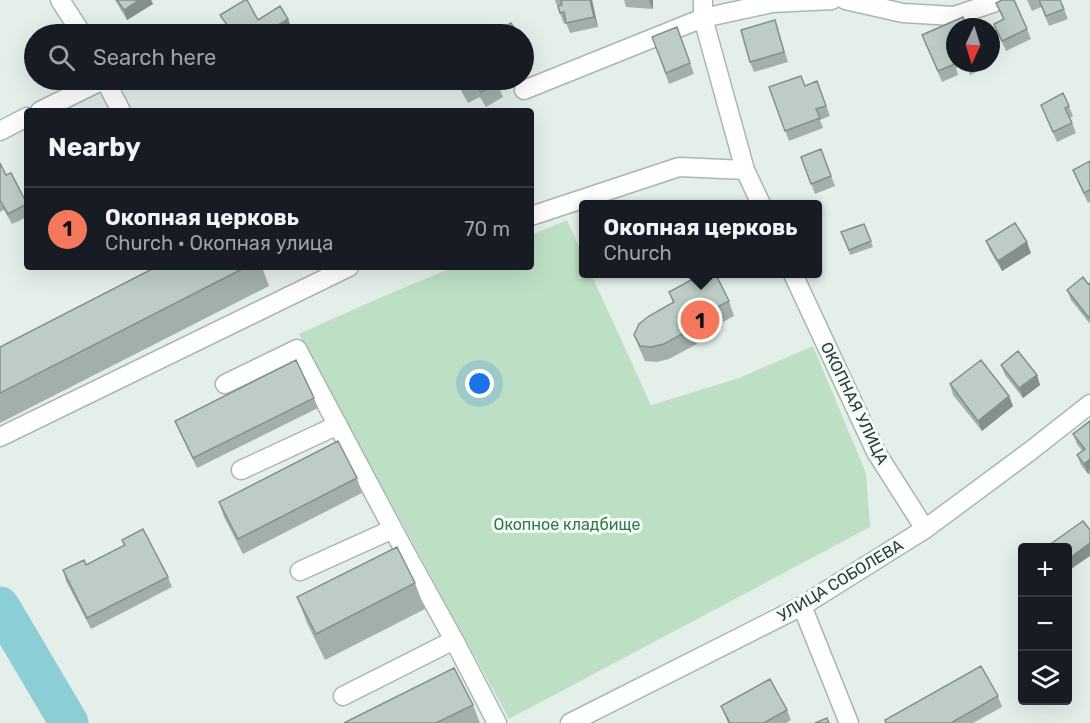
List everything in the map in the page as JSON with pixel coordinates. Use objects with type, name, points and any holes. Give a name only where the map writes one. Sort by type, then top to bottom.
[{"type":"street","points":[[60,0],[76,24]]},
{"type":"street","points":[[534,85],[703,9],[832,0]]},
{"type":"street","points":[[845,0],[903,13],[954,15],[998,0]]},
{"type":"street","points":[[703,9],[745,170],[759,200]]},
{"type":"street","points":[[46,108],[83,90]]},
{"type":"street","points":[[109,90],[119,108]]},
{"type":"street","points":[[0,131],[24,119]]},
{"type":"street","points":[[580,200],[679,168],[745,170]]},
{"type":"street","points":[[534,215],[579,200]]},
{"type":"street","points":[[0,437],[343,270]]},
{"type":"street","name":"ОКОПНАЯ УЛИЦА","points":[[795,278],[876,452],[925,529]]},
{"type":"street","points":[[225,384],[297,349],[497,723]]},
{"type":"street","name":"УЛИЦА СОБОЛЕВА","points":[[570,723],[802,606],[925,529],[1090,404]]},
{"type":"street","points":[[241,470],[338,425]]},
{"type":"street","points":[[300,571],[393,529]]},
{"type":"street","points":[[802,606],[849,723]]},
{"type":"street","points":[[343,696],[454,640]]},
{"type":"green space","name":"Окопное кладбище","points":[[567,220],[579,247],[579,278],[593,278],[651,405],[739,378],[813,346],[866,473],[870,527],[509,719],[299,334],[447,270],[534,270],[534,234]]},
{"type":"building","points":[[117,0],[139,0],[124,10]]},
{"type":"building","points":[[247,0],[258,20],[280,6],[288,19],[280,24],[226,24],[220,15]]},
{"type":"building","points":[[561,0],[590,0],[594,17],[566,23],[564,12],[560,13],[558,6],[562,5]]},
{"type":"building","points":[[1002,0],[1014,0],[1027,29],[1002,41],[1000,21],[1004,19],[996,3]]},
{"type":"building","points":[[1039,0],[1060,0],[1064,9],[1046,16]]},
{"type":"building","points":[[775,20],[784,52],[750,62],[741,30]]},
{"type":"building","points":[[946,24],[946,68],[938,71],[922,35]]},
{"type":"building","points":[[677,27],[690,63],[666,73],[652,37]]},
{"type":"building","points":[[801,76],[805,86],[817,81],[826,106],[816,109],[820,118],[785,131],[769,87]]},
{"type":"building","points":[[1063,93],[1069,106],[1065,108],[1072,123],[1053,132],[1041,105]]},
{"type":"building","points":[[821,149],[831,176],[811,184],[801,157]]},
{"type":"building","points":[[1090,161],[1090,190],[1084,193],[1073,170]]},
{"type":"building","points":[[0,163],[6,175],[11,173],[24,198],[24,206],[8,214],[0,200]]},
{"type":"building","points":[[1015,223],[1027,242],[998,261],[986,241]]},
{"type":"building","points":[[864,224],[871,241],[849,250],[841,232]]},
{"type":"building","points":[[150,270],[240,270],[0,393],[0,347]]},
{"type":"building","points":[[1083,277],[1088,284],[1090,283],[1089,318],[1067,290]]},
{"type":"building","points":[[695,278],[718,278],[729,301],[715,308],[717,312],[690,326],[691,329],[664,344],[651,347],[640,346],[634,335],[639,324],[674,302],[669,292]]},
{"type":"building","points":[[1018,351],[1037,375],[1019,388],[1001,365]]},
{"type":"building","points":[[296,360],[314,398],[193,458],[175,421]]},
{"type":"building","points":[[981,360],[1009,396],[978,421],[950,384]]},
{"type":"building","points":[[1090,421],[1090,459],[1084,464],[1077,455],[1085,449],[1073,434]]},
{"type":"building","points":[[338,441],[357,478],[238,539],[219,502]]},
{"type":"building","points":[[1083,521],[1090,530],[1090,543],[1072,556],[1072,543],[1052,543]]},
{"type":"building","points":[[143,529],[168,577],[87,618],[63,570],[84,560],[86,565],[125,545],[122,540]]},
{"type":"building","points":[[397,547],[415,583],[316,634],[297,597]]},
{"type":"building","points":[[981,666],[998,696],[951,723],[886,723],[885,720]]},
{"type":"building","points":[[454,668],[473,705],[436,723],[344,723]]},
{"type":"building","points":[[770,679],[787,710],[764,723],[730,723],[721,706]]},
{"type":"building","points":[[827,718],[829,723],[815,723]]},
{"type":"waterway","points":[[0,606],[69,723]]},
{"type":"place","name":"Окопная церковь","points":[[700,320]]}]
